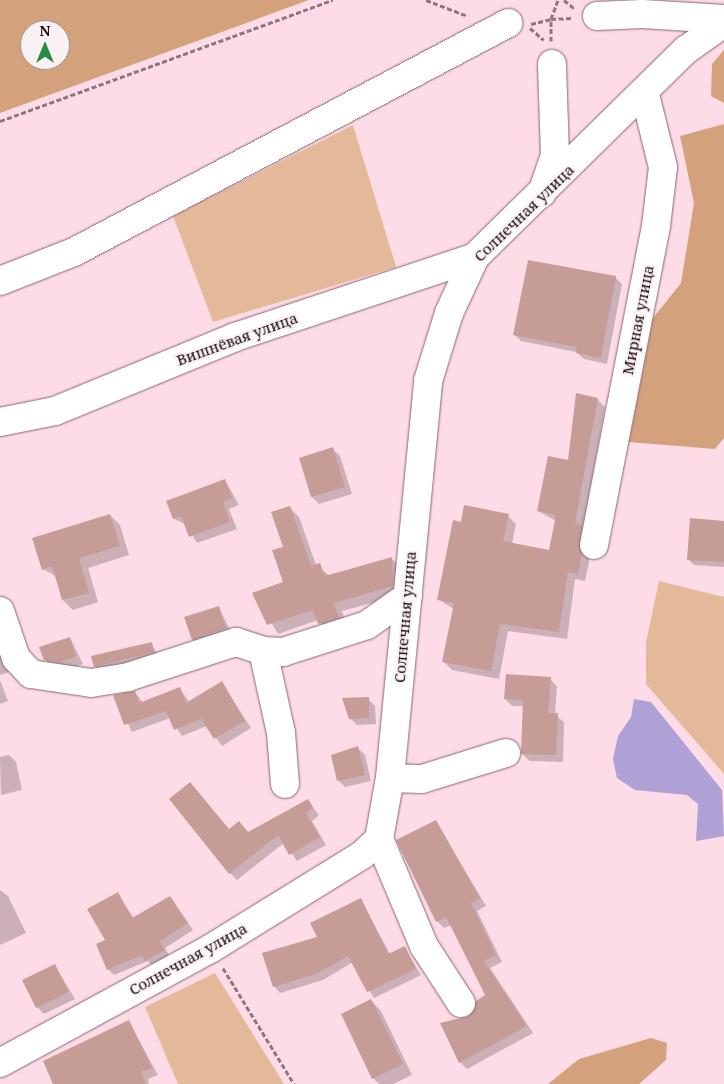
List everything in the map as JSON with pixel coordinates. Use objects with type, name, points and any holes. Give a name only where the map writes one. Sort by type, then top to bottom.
[{"type":"street","points":[[597,16],[642,14],[724,21]]},
{"type":"street","name":"Солнечная улица","points":[[0,1063],[210,949],[362,855],[379,839],[390,778],[428,381],[449,313],[475,257],[541,197],[645,94],[686,50],[724,21]]},
{"type":"street","points":[[0,281],[74,252],[508,23]]},
{"type":"street","points":[[541,197],[555,156],[552,64]]},
{"type":"street","name":"Мирная улица","points":[[594,545],[663,167],[645,94]]},
{"type":"street","name":"Вишнёвая улица","points":[[0,422],[55,410],[235,337],[475,257]]},
{"type":"street","points":[[0,611],[16,658],[31,674],[58,681],[91,683],[128,678],[236,642],[264,651],[283,652],[367,625],[408,596]]},
{"type":"street","points":[[264,651],[281,733],[284,784]]},
{"type":"street","points":[[390,778],[422,779],[506,753]]},
{"type":"street","points":[[379,839],[424,946],[461,1003]]},
{"type":"path","points":[[0,121],[333,0]]},
{"type":"path","points":[[552,64],[551,19],[558,0]]},
{"type":"path","points":[[508,23],[536,25],[551,19],[597,16]]},
{"type":"path","points":[[508,23],[539,34],[552,64]]},
{"type":"path","points":[[210,949],[294,1084]]},
{"type":"shaded area","points":[[0,0],[309,0],[0,113]]},
{"type":"shaded area","points":[[724,50],[724,103],[711,96],[712,64]]},
{"type":"shaded area","points":[[724,124],[724,438],[715,449],[629,442],[653,318],[681,283],[694,203],[680,136]]},
{"type":"shaded area","points":[[353,125],[396,267],[213,322],[173,216]]},
{"type":"shaded area","points":[[659,581],[724,597],[724,774],[646,684],[646,642]]},
{"type":"shaded area","points":[[634,699],[651,702],[722,790],[724,836],[696,841],[698,804],[687,795],[635,790],[617,778],[613,759],[618,736],[631,717]]},
{"type":"shaded area","points":[[215,973],[284,1084],[178,1084],[145,1007]]},
{"type":"shaded area","points":[[651,1038],[667,1043],[666,1060],[639,1084],[548,1084],[579,1059]]},
{"type":"building","points":[[528,260],[616,276],[601,358],[576,353],[577,347],[513,335]]},
{"type":"building","points":[[576,393],[598,398],[575,523],[582,525],[582,554],[578,574],[568,572],[559,632],[500,624],[491,671],[442,662],[454,603],[437,600],[453,520],[461,522],[464,505],[509,514],[503,541],[549,550],[556,515],[537,511],[548,456],[568,460]]},
{"type":"building","points":[[333,447],[345,487],[311,497],[299,458]]},
{"type":"building","points":[[225,479],[232,498],[223,502],[230,522],[189,537],[181,516],[173,519],[166,501]]},
{"type":"building","points":[[290,506],[311,566],[320,563],[325,576],[392,557],[393,586],[334,603],[339,618],[318,624],[313,610],[267,625],[252,593],[283,582],[272,550],[283,547],[271,512]]},
{"type":"building","points":[[110,514],[120,546],[79,558],[89,593],[62,600],[52,566],[42,570],[32,538]]},
{"type":"building","points":[[690,518],[724,521],[724,562],[687,560]]},
{"type":"building","points":[[219,606],[226,628],[192,640],[184,617]]},
{"type":"building","points":[[70,637],[76,657],[60,662],[44,660],[39,647]]},
{"type":"building","points":[[152,642],[154,652],[94,667],[91,656]]},
{"type":"building","points":[[506,674],[551,677],[548,713],[558,713],[556,755],[521,754],[523,700],[504,699]]},
{"type":"building","points":[[222,681],[245,721],[214,739],[201,719],[174,730],[166,711],[124,725],[113,695],[135,691],[139,703],[180,687],[186,703]]},
{"type":"building","points":[[369,697],[369,718],[349,719],[342,698]]},
{"type":"building","points":[[358,746],[365,775],[337,781],[331,755]]},
{"type":"building","points":[[190,782],[229,829],[239,821],[248,832],[308,799],[313,807],[306,813],[320,837],[289,855],[278,835],[229,874],[169,799]]},
{"type":"building","points":[[436,820],[480,898],[471,903],[496,955],[484,961],[527,1026],[459,1063],[440,1023],[469,1016],[476,1001],[485,995],[446,917],[436,922],[396,840]]},
{"type":"building","points":[[118,892],[132,918],[170,896],[188,923],[160,941],[165,950],[145,961],[142,955],[107,970],[96,944],[105,940],[87,909]]},
{"type":"building","points":[[361,898],[388,954],[405,946],[416,969],[367,992],[348,956],[316,974],[273,987],[262,953],[317,937],[310,923]]},
{"type":"building","points":[[55,964],[69,992],[36,1008],[22,980]]},
{"type":"building","points":[[371,999],[403,1064],[372,1079],[341,1014]]},
{"type":"building","points":[[129,1020],[152,1068],[141,1072],[146,1084],[53,1084],[43,1061]]}]
